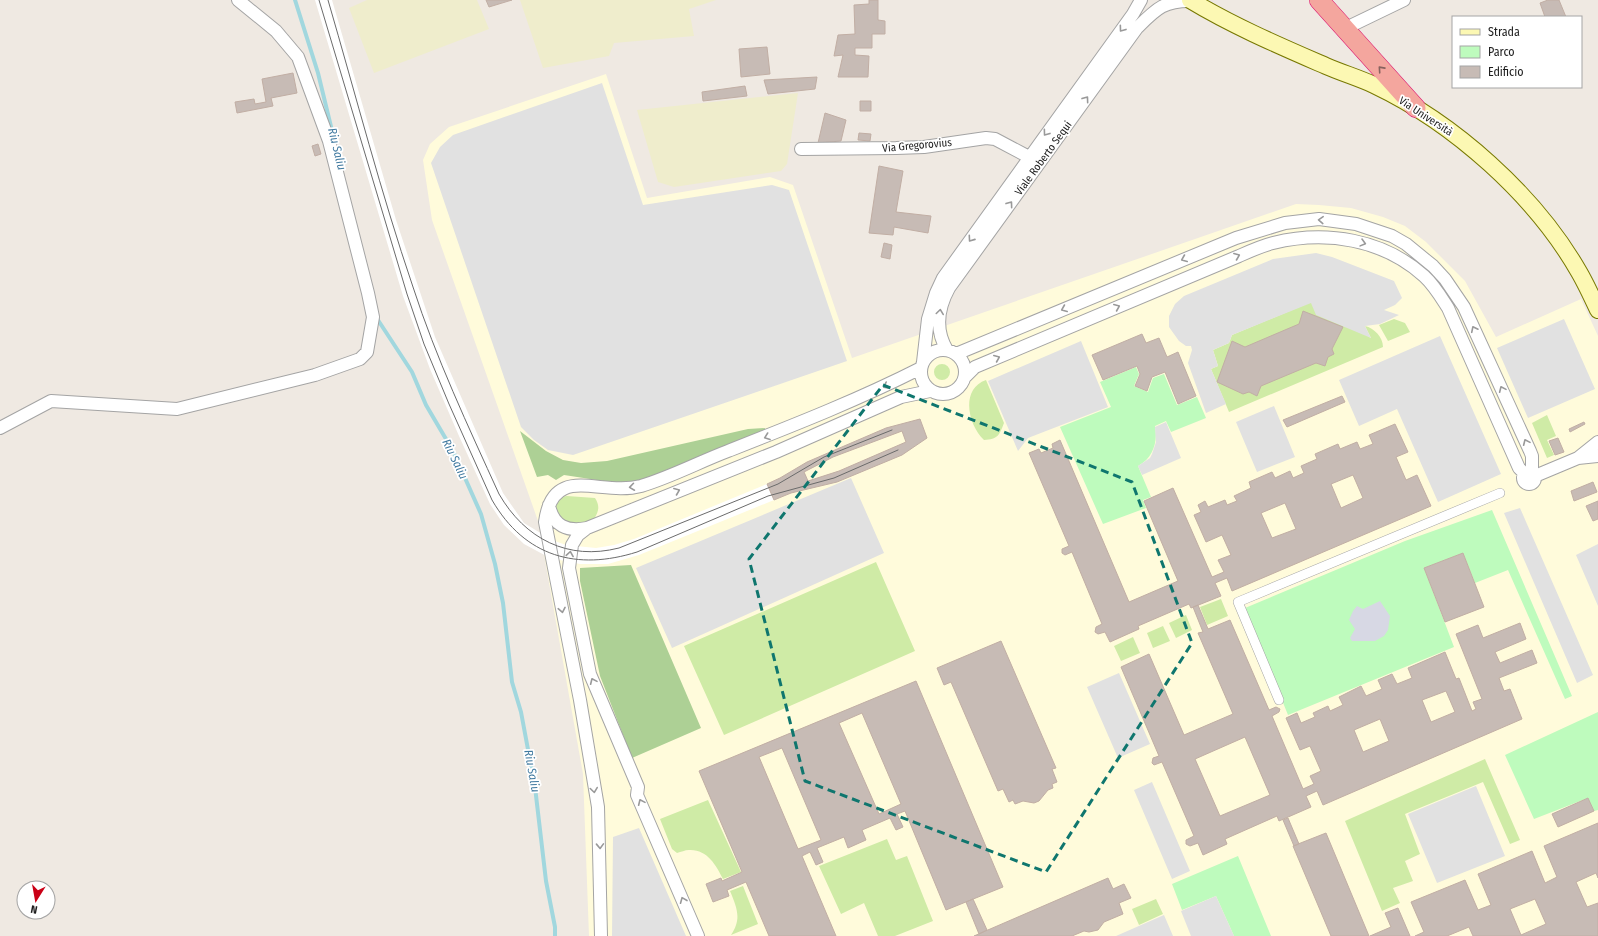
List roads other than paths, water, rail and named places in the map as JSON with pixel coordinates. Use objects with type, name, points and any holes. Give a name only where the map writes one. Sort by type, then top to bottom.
[{"type":"highway","points":[[1319,0],[1416,108]]},
{"type":"main road","name":"Via Università","points":[[1192,1],[1232,23],[1327,66],[1374,85],[1416,108],[1465,141],[1530,205],[1562,246],[1579,272],[1598,310]]},
{"type":"street","points":[[0,428],[51,401],[177,408],[315,375],[360,359],[367,352],[372,317],[368,293],[329,141],[298,57],[276,32],[238,0]]},
{"type":"street","name":"Viale Roberto Sequi","points":[[922,365],[928,319],[936,293],[943,278],[1028,157],[1133,14],[1141,0]]},
{"type":"street","points":[[1344,29],[1404,0]]},
{"type":"street","name":"Viale Roberto Sequi","points":[[951,352],[940,339],[939,323],[943,299],[949,288],[1137,28],[1156,8],[1179,1],[1192,1]]},
{"type":"street","name":"Via Gregorovius","points":[[801,149],[910,148],[986,138],[995,139],[1028,157]]},
{"type":"street","points":[[601,936],[598,807],[580,700],[545,522],[549,503],[559,490],[569,486],[615,489],[640,486],[775,434],[871,393],[922,365],[932,352],[951,352],[1236,238],[1285,223],[1319,219],[1356,224],[1392,236],[1406,244],[1429,262],[1445,279],[1464,307],[1530,451],[1532,456],[1531,474]]},
{"type":"street","points":[[922,365],[922,380],[930,391],[936,394],[950,393],[962,384],[965,378],[975,367],[1239,256],[1272,243],[1318,236],[1342,238],[1366,243],[1390,253],[1424,276],[1437,292],[1448,308],[1519,468],[1531,474],[1578,458],[1598,456]]},
{"type":"street","points":[[951,352],[964,364],[965,378]]},
{"type":"street","points":[[549,503],[554,520],[560,525],[577,530],[587,528],[776,452],[901,397],[930,391]]},
{"type":"street","points":[[1578,458],[1598,442]]},
{"type":"street","points":[[1279,700],[1238,602],[1500,493]]},
{"type":"street","points":[[587,528],[578,535],[572,545],[569,568],[590,674],[638,787],[638,795],[698,936]]},
{"type":"waterway","name":"Riu Saliu","points":[[295,0],[318,73],[334,139]]},
{"type":"waterway","name":"Riu Saliu","points":[[376,317],[412,372],[426,405],[453,451],[481,514],[495,564],[503,603],[512,682],[521,712],[535,787],[546,881],[555,927],[555,936]]},
{"type":"tram line","points":[[319,0],[407,294],[424,344],[492,500],[505,519],[520,535],[537,547],[554,554],[573,559],[594,560],[615,558],[637,552],[768,496],[834,478],[898,450]]},
{"type":"tram line","points":[[328,0],[390,216],[432,340],[453,392],[499,494],[510,510],[535,534],[550,543],[565,548],[582,551],[600,551],[619,548],[778,484],[824,457],[892,430]]}]
